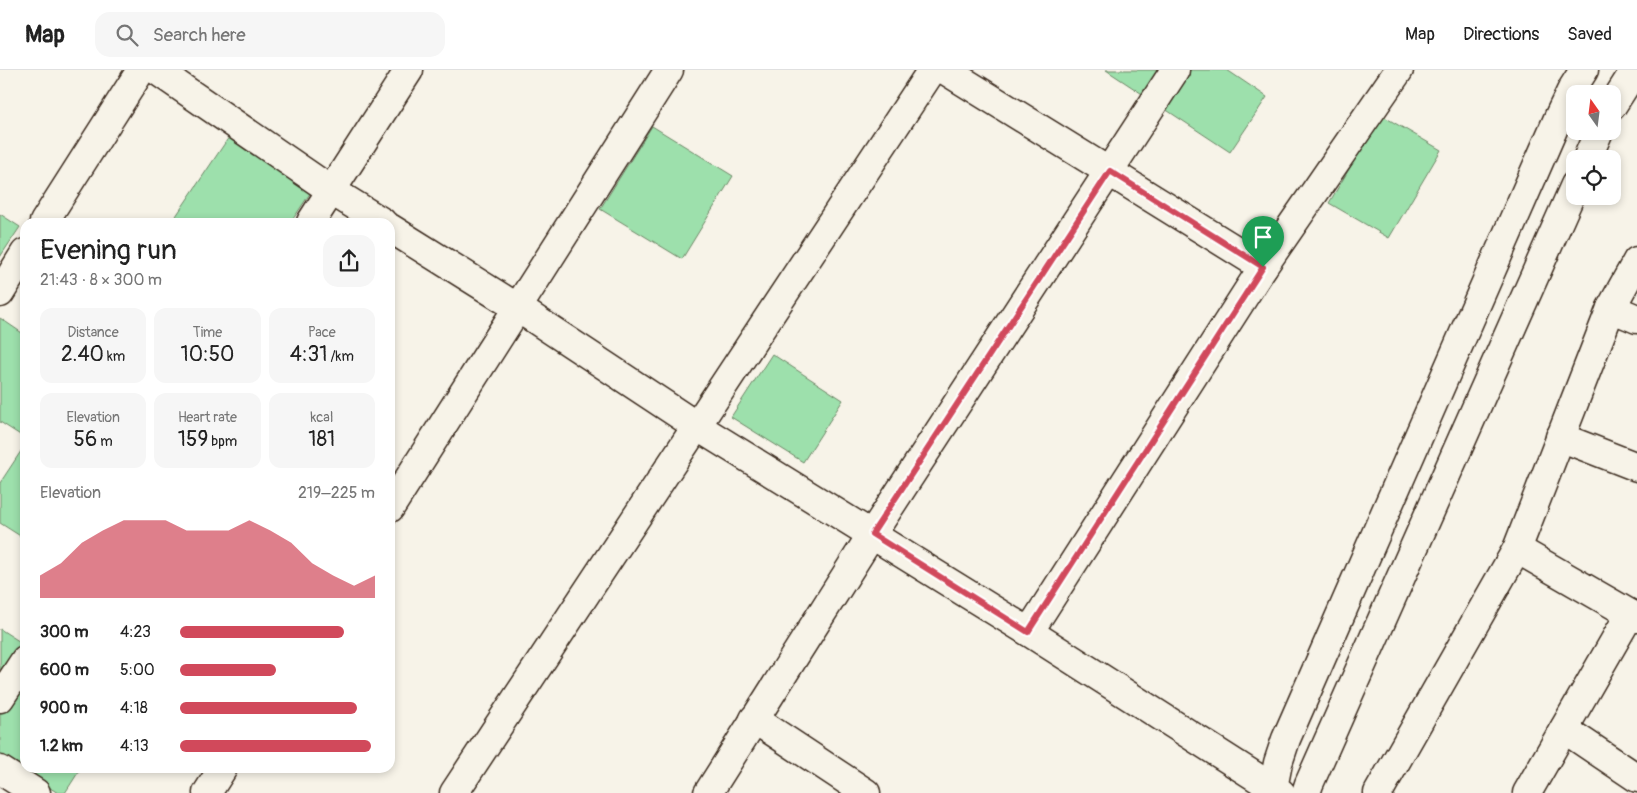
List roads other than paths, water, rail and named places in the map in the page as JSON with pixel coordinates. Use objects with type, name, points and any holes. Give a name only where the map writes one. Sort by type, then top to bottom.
[{"type":"street","points":[[47,218],[141,70]]},
{"type":"street","points":[[156,70],[332,191],[376,218]]},
{"type":"street","points":[[314,218],[409,70]]},
{"type":"street","points":[[395,500],[669,70]]},
{"type":"street","points":[[454,793],[698,427],[932,70]]},
{"type":"street","points":[[945,70],[1263,267]]},
{"type":"street","points":[[708,793],[872,534],[1175,70]]},
{"type":"street","points":[[1028,632],[1263,267],[1399,70]]},
{"type":"street","points":[[395,231],[518,308],[698,427],[1028,632],[1276,791],[1286,739],[1559,116],[1584,70]]},
{"type":"street","points":[[1621,92],[1636,70]]},
{"type":"street","points":[[1306,793],[1566,205]]},
{"type":"street","points":[[0,292],[20,261]]},
{"type":"street","points":[[1378,793],[1517,549],[1611,308],[1637,261]]},
{"type":"street","points":[[1611,308],[1637,319]]},
{"type":"street","points":[[1560,437],[1637,467]]},
{"type":"street","points":[[1517,549],[1634,616],[1527,793]]},
{"type":"street","points":[[0,698],[20,668]]},
{"type":"street","points":[[754,719],[866,793]]},
{"type":"street","points":[[1564,729],[1637,778]]},
{"type":"street","points":[[0,770],[36,793]]},
{"type":"street","points":[[207,793],[220,773]]}]
